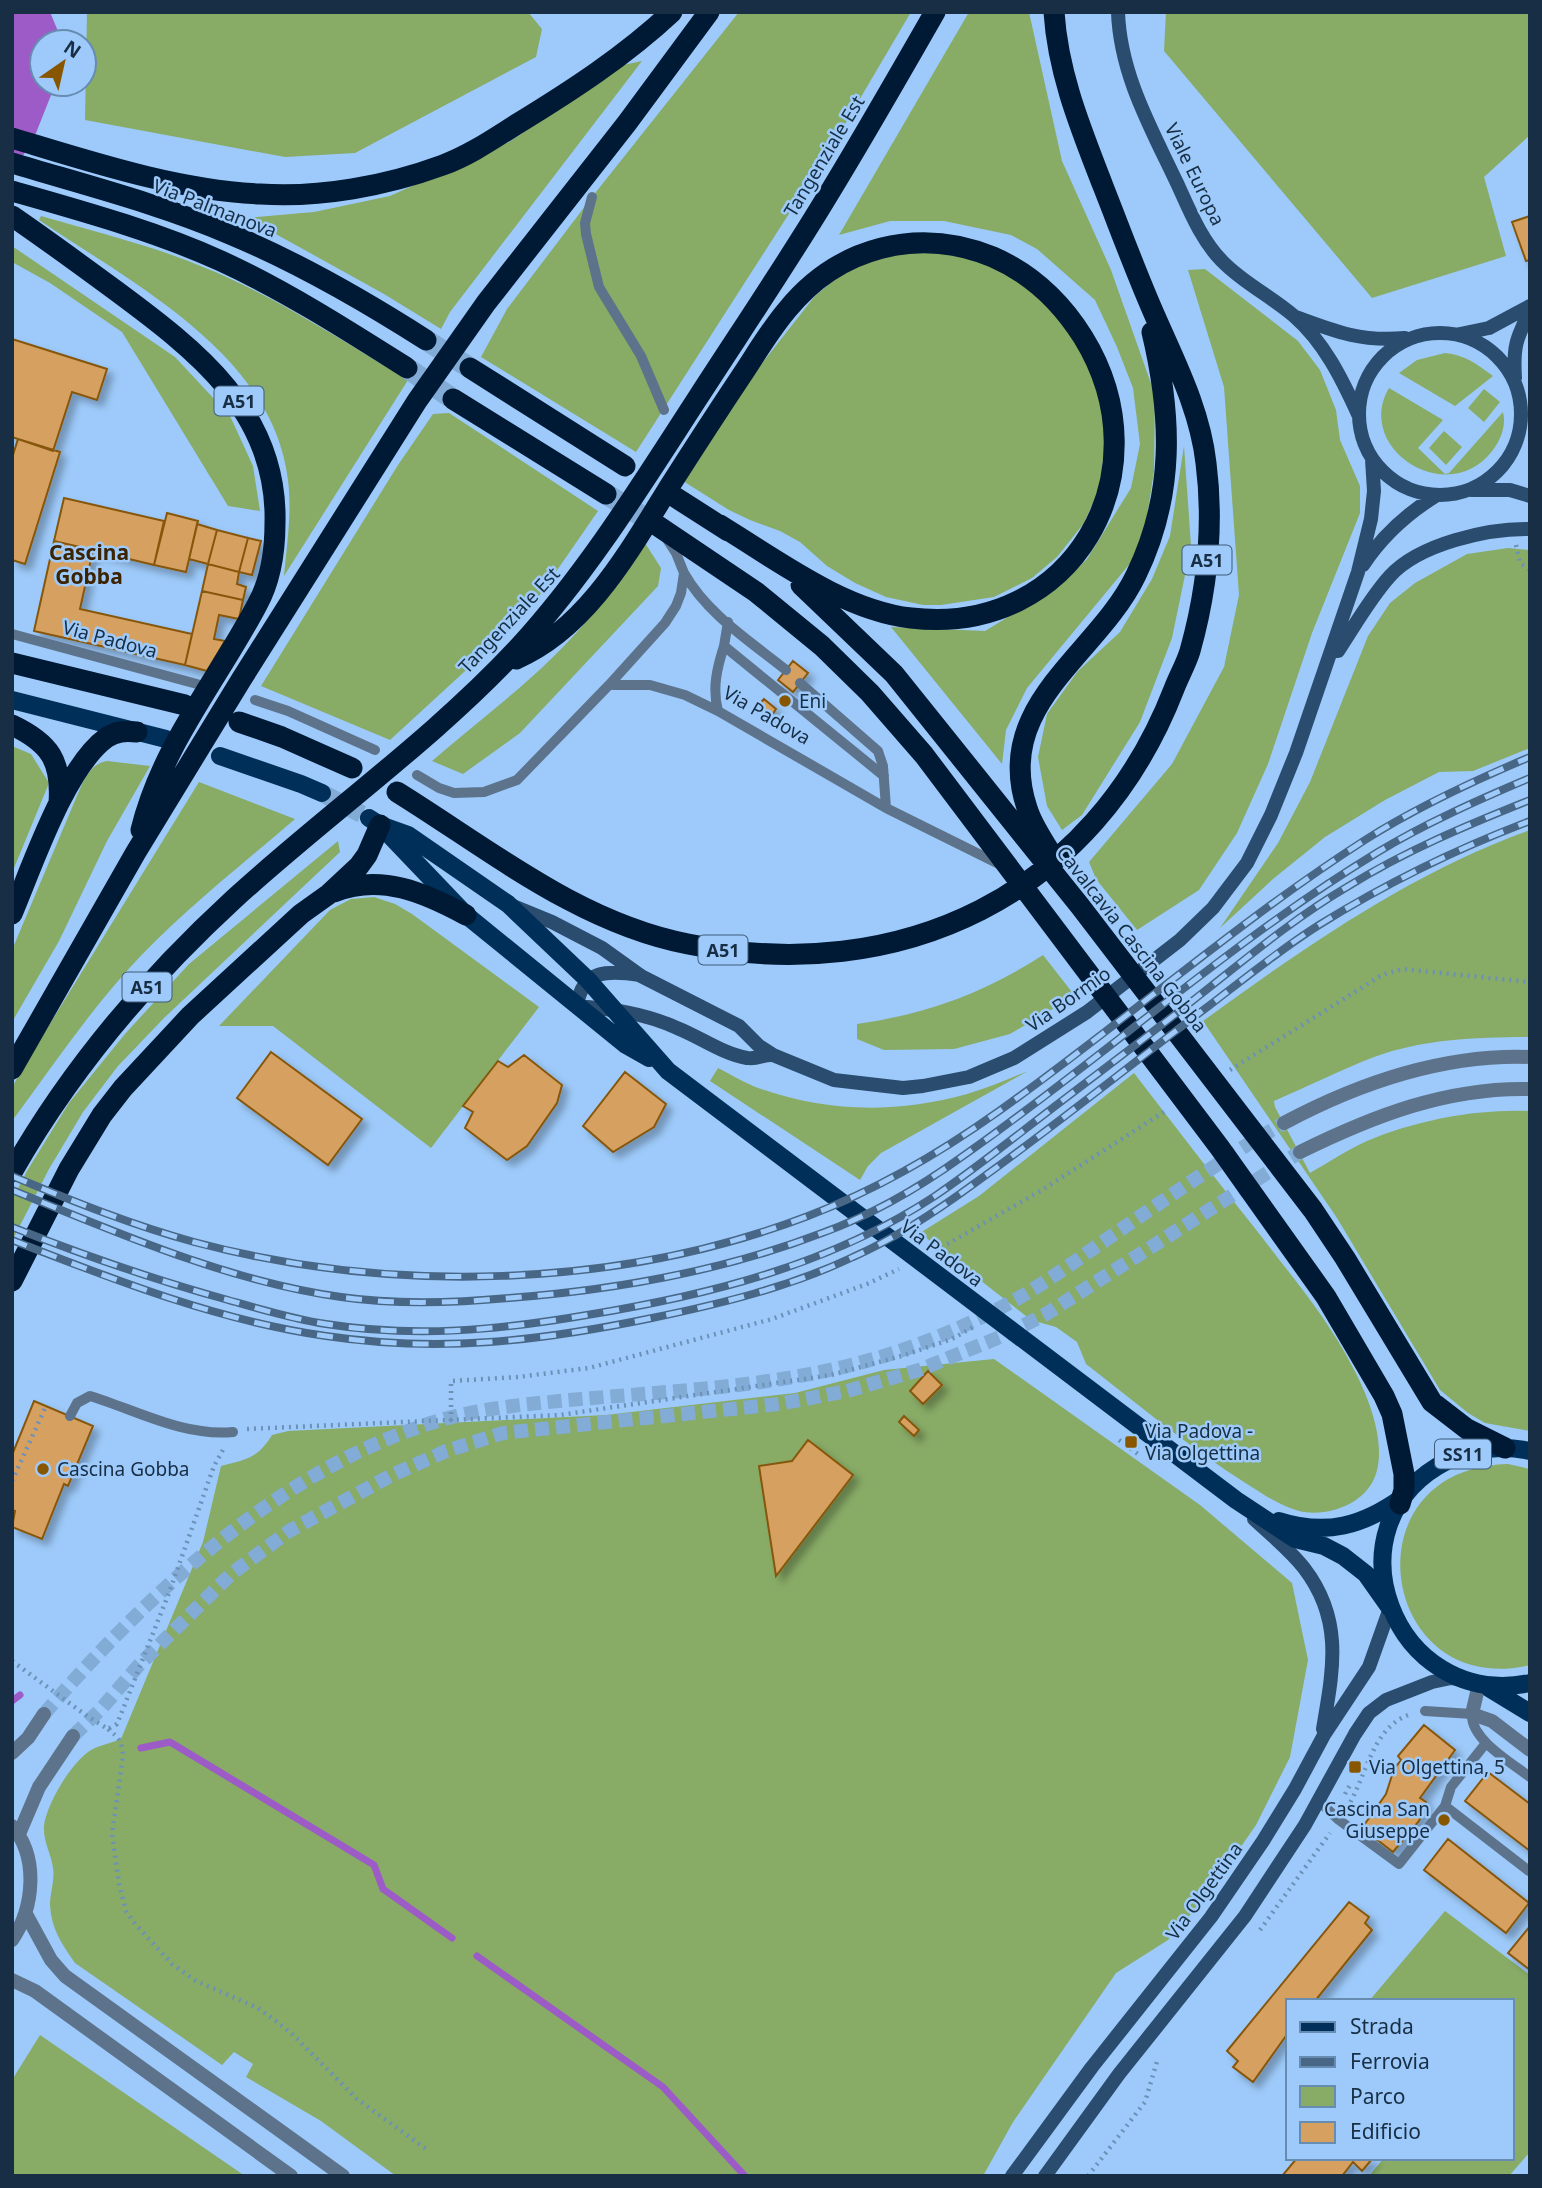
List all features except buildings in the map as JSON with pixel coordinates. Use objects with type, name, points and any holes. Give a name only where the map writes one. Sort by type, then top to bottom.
[{"type":"highway","points":[[12,138],[113,167],[227,191],[287,195],[378,183],[444,165],[491,142],[600,70],[672,12]]},
{"type":"highway","points":[[12,1069],[135,852],[416,401],[469,326],[627,123],[709,12]]},
{"type":"highway","name":"Tangenziale Est","points":[[12,1172],[45,1118],[85,1061],[143,991],[235,898],[409,749],[500,666],[553,608],[610,534],[825,201],[935,12]]},
{"type":"highway","name":"A51","points":[[397,792],[562,896],[615,922],[673,941],[738,953],[813,956],[859,950],[937,930],[1034,877],[1069,850],[1091,827],[1135,767],[1167,708],[1189,654],[1201,605],[1209,547],[1210,502],[1203,440],[1193,401],[1138,277],[1065,81],[1056,43],[1054,12]]},
{"type":"highway","name":"Via Palmanova","points":[[21,166],[172,212],[230,234],[340,290],[426,340]]},
{"type":"highway","points":[[16,192],[143,232],[221,261],[289,297],[407,368]]},
{"type":"highway","name":"A51","points":[[12,216],[119,293],[186,345],[212,369],[234,394],[255,428],[274,487],[275,537],[272,560],[257,606],[161,769],[135,852]]},
{"type":"highway","points":[[500,666],[526,655],[575,618],[594,597],[631,548],[786,310],[817,281],[844,261],[886,245],[916,242],[947,244],[986,254],[1038,284],[1065,310],[1090,348],[1104,379],[1115,429],[1115,457],[1112,482],[1100,516],[1085,542],[1059,572],[1026,596],[996,611],[975,617],[932,620],[909,618],[866,607],[821,586],[718,524]]},
{"type":"highway","points":[[1080,906],[1029,815],[1024,797],[1021,757],[1025,734],[1036,707],[1060,673],[1089,642],[1122,598],[1136,576],[1157,524],[1167,470],[1165,403],[1156,350],[1138,277]]},
{"type":"highway","points":[[470,368],[625,466]]},
{"type":"highway","points":[[453,399],[606,494]]},
{"type":"highway","name":"Cavalcavia Cascina Gobba","points":[[675,497],[718,524],[804,588],[894,674],[1080,906],[1313,1210],[1432,1402],[1466,1429],[1505,1448]]},
{"type":"highway","points":[[658,526],[756,592],[822,646],[870,693],[924,755],[1220,1148],[1326,1297],[1392,1413],[1404,1474],[1404,1498]]},
{"type":"highway","points":[[12,663],[184,705]]},
{"type":"highway","points":[[239,722],[282,737],[352,768]]},
{"type":"highway","points":[[12,725],[43,744],[52,756],[59,776],[59,803]]},
{"type":"highway","points":[[12,914],[59,803],[86,759],[108,736],[121,731],[137,732]]},
{"type":"highway","points":[[12,1281],[69,1169],[102,1115],[123,1087],[190,1016],[301,914],[329,894],[359,866],[367,855],[375,822]]},
{"type":"highway","points":[[329,894],[355,885],[384,884],[433,897],[466,915]]},
{"type":"main road","name":"Viale Europa","points":[[1118,12],[1125,62],[1142,110],[1211,249],[1237,275],[1294,317],[1334,366],[1358,415]]},
{"type":"main road","points":[[1459,335],[1489,328],[1530,309]]},
{"type":"main road","points":[[1470,490],[1503,466],[1518,436],[1521,410],[1513,355],[1516,338],[1530,309]]},
{"type":"main road","name":"Viale Europa","points":[[1294,317],[1330,330],[1378,341],[1410,338]]},
{"type":"main road","points":[[1515,383],[1494,353],[1481,344],[1459,335],[1434,332],[1410,338],[1385,353],[1369,373],[1361,394],[1358,415],[1361,434],[1372,459],[1384,474],[1400,485],[1437,495],[1470,490],[1510,490],[1530,495]]},
{"type":"main road","points":[[1518,436],[1530,447]]},
{"type":"main road","name":"Via Bormio","points":[[509,904],[552,922],[602,948],[641,976],[739,1026],[759,1046],[774,1055],[834,1080],[903,1088],[969,1077],[999,1065],[1035,1046],[1087,1012],[1180,940],[1213,908],[1247,863],[1282,789],[1327,667],[1358,572],[1373,501],[1372,459]]},
{"type":"main road","name":"Via Bormio","points":[[1358,572],[1390,530],[1417,507],[1437,495]]},
{"type":"main road","points":[[1327,667],[1391,575],[1419,554],[1479,535],[1530,529]]},
{"type":"main road","points":[[12,700],[166,739]]},
{"type":"main road","points":[[220,756],[322,793]]},
{"type":"main road","points":[[375,822],[466,915],[626,1045],[662,1065]]},
{"type":"main road","name":"Via Padova","points":[[375,822],[408,835],[509,904],[588,981],[662,1065],[1236,1500],[1295,1539],[1331,1549],[1343,1556],[1366,1574],[1390,1608]]},
{"type":"main road","points":[[577,1006],[580,989],[588,981],[606,972],[641,976]]},
{"type":"main road","points":[[577,1006],[612,1009]]},
{"type":"main road","name":"Via Bormio","points":[[612,1009],[635,1012],[674,1026],[745,1058],[774,1055]]},
{"type":"main road","name":"SS11","points":[[1530,1451],[1489,1448],[1458,1455],[1431,1471],[1404,1498],[1388,1531],[1383,1562],[1384,1585],[1390,1608],[1404,1634],[1423,1656],[1435,1666],[1504,1695],[1530,1713]]},
{"type":"main road","name":"Via Padova","points":[[1259,1514],[1302,1528],[1330,1528],[1367,1516],[1404,1498]]},
{"type":"main road","points":[[1236,1500],[1304,1569],[1326,1607],[1333,1634],[1333,1657],[1322,1739]]},
{"type":"main road","name":"Via Olgettina","points":[[1012,2176],[1097,2061],[1233,1887],[1282,1812],[1322,1739],[1369,1667],[1390,1608]]},
{"type":"main road","points":[[1045,2176],[1119,2074],[1245,1916],[1287,1854],[1355,1734],[1374,1708],[1386,1700],[1432,1682],[1451,1678],[1470,1682]]},
{"type":"main road","name":"SS11","points":[[1470,1682],[1498,1686],[1530,1683]]},
{"type":"street","points":[[1284,1123],[1331,1100],[1427,1068],[1472,1059],[1530,1057]]},
{"type":"street","points":[[1300,1152],[1392,1112],[1438,1098],[1478,1091],[1530,1090]]},
{"type":"street","points":[[1470,1682],[1472,1714],[1492,1721],[1530,1750]]},
{"type":"street","points":[[12,1753],[28,1738],[44,1714]]},
{"type":"street","points":[[12,1940],[26,1914],[31,1888],[30,1867],[16,1830],[39,1787],[73,1737]]},
{"type":"street","points":[[26,1914],[51,1961],[65,1976],[343,2176]]},
{"type":"street","points":[[12,1980],[35,1992],[291,2176]]},
{"type":"lane","points":[[592,197],[585,223],[599,287],[641,356],[664,410]]},
{"type":"lane","points":[[658,526],[701,598],[786,670]]},
{"type":"lane","points":[[417,775],[454,793],[484,792],[511,784],[609,685],[665,623],[681,593],[684,573]]},
{"type":"lane","points":[[718,711],[714,691],[716,673],[728,622]]},
{"type":"lane","name":"Via Padova","points":[[12,634],[197,684]]},
{"type":"lane","points":[[724,646],[884,776]]},
{"type":"lane","points":[[800,683],[872,744],[882,759],[886,808]]},
{"type":"lane","name":"Via Padova","points":[[609,685],[650,685],[673,690],[718,711],[886,808],[1008,868]]},
{"type":"lane","points":[[255,700],[288,710],[375,750]]},
{"type":"lane","points":[[70,1416],[77,1404],[90,1396],[171,1424],[215,1434],[233,1432]]},
{"type":"lane","points":[[1425,1712],[1472,1714],[1474,1727],[1486,1743],[1530,1777]]},
{"type":"lane","points":[[1319,1801],[1339,1820],[1399,1864],[1445,1806],[1451,1787],[1486,1743]]},
{"type":"lane","points":[[1445,1806],[1529,1871]]},
{"type":"path","points":[[1516,541],[1520,563],[1530,570]]},
{"type":"path","points":[[1226,1073],[1382,975],[1402,969],[1530,982]]},
{"type":"path","points":[[933,1252],[1042,1190],[1168,1110]]},
{"type":"path","points":[[451,1421],[451,1381],[518,1377],[589,1368],[772,1319],[867,1284],[900,1268]]},
{"type":"path","points":[[108,1729],[117,1724],[169,1593],[214,1466],[233,1432],[280,1426],[560,1415],[831,1375],[952,1339],[992,1317]]},
{"type":"path","points":[[12,1480],[46,1406]]},
{"type":"path","points":[[1119,1440],[1138,1454]]},
{"type":"path","points":[[12,1661],[121,1739],[123,1756],[112,1834],[126,1911],[136,1925],[172,1964],[196,1981],[258,2008],[276,2021],[357,2099],[429,2151]]},
{"type":"green space","points":[[87,12],[528,12],[542,29],[536,57],[355,153],[285,157],[85,120],[85,98],[98,98],[98,28],[87,28]]},
{"type":"green space","points":[[739,12],[911,12],[828,153],[636,452],[481,357],[507,309]]},
{"type":"green space","points":[[969,12],[1029,12],[1062,161],[1111,270],[1155,395],[1154,471],[1147,517],[1137,555],[1027,688],[1006,730],[1002,764],[891,627],[985,631],[1059,586],[1087,559],[1131,488],[1140,444],[1133,388],[1095,300],[1037,249],[1011,235],[944,221],[890,221],[839,235]]},
{"type":"green space","points":[[1166,12],[1530,12],[1530,135],[1484,177],[1506,256],[1372,298],[1164,51]]},
{"type":"green space","points":[[642,61],[450,312],[441,329],[247,218],[314,212],[390,196],[509,142],[623,65]]},
{"type":"green space","points":[[41,216],[163,252],[230,279],[308,320],[408,380],[284,576],[289,516],[288,480],[277,435],[256,395],[227,359],[193,327],[155,297],[39,220]]},
{"type":"green space","points":[[12,246],[175,357],[230,416],[253,466],[260,511],[228,506],[122,332],[50,283],[12,262]]},
{"type":"green space","points":[[917,252],[967,256],[1015,277],[1055,312],[1089,363],[1106,420],[1101,485],[1084,523],[1057,557],[1032,578],[994,597],[941,605],[923,605],[886,597],[855,583],[827,566],[800,542],[729,510],[683,481],[733,400],[815,296],[839,276],[880,257]]},
{"type":"green space","points":[[1205,269],[1298,341],[1320,370],[1336,410],[1340,440],[1360,486],[1360,513],[1312,633],[1268,764],[1237,833],[1199,890],[1137,930],[1096,879],[1089,862],[1172,764],[1224,667],[1239,595],[1224,387],[1188,270]]},
{"type":"green space","points":[[1445,353],[1465,358],[1493,376],[1455,406],[1399,373],[1417,360]]},
{"type":"green space","points":[[1389,388],[1443,420],[1418,448],[1444,473],[1433,473],[1412,465],[1395,451],[1384,432],[1381,411]]},
{"type":"green space","points":[[1484,389],[1500,402],[1484,422],[1468,408]]},
{"type":"green space","points":[[1503,412],[1503,430],[1495,447],[1476,466],[1455,474],[1447,473]]},
{"type":"green space","points":[[449,413],[598,511],[526,615],[390,740],[261,686],[398,465],[433,414]]},
{"type":"green space","points":[[1444,431],[1462,447],[1446,465],[1429,448]]},
{"type":"green space","points":[[1184,446],[1191,546],[1172,638],[1140,722],[1082,815],[1062,830],[1047,806],[1038,757],[1047,714],[1078,671],[1120,632],[1152,579],[1170,536]]},
{"type":"green space","points":[[645,543],[661,568],[658,586],[520,733],[463,774],[432,761],[564,646],[601,604]]},
{"type":"green space","points":[[1508,548],[1530,550],[1530,748],[1473,771],[1439,772],[1385,800],[1325,837],[1273,879],[1220,928],[1278,843],[1310,782],[1368,636],[1390,603],[1415,583],[1467,554]]},
{"type":"green space","points":[[12,746],[31,754],[49,783],[12,873]]},
{"type":"green space","points":[[107,761],[150,766],[107,841],[59,941],[12,1022],[12,950],[82,784],[95,766]]},
{"type":"green space","points":[[199,782],[295,819],[207,893],[125,973],[12,1121],[12,1088],[19,1074]]},
{"type":"green space","points":[[1530,830],[1530,1037],[1451,1040],[1412,1046],[1361,1062],[1274,1101],[1310,1173],[1360,1145],[1406,1127],[1467,1114],[1530,1111],[1530,1431],[1485,1423],[1440,1390],[1337,1218],[1203,1021],[1320,939],[1401,890],[1486,848]]},
{"type":"green space","points":[[338,841],[340,852],[164,1018],[118,1066],[83,1112],[49,1169],[12,1241],[12,1200],[27,1171],[69,1103],[125,1034],[189,964]]},
{"type":"green space","points":[[374,897],[395,904],[412,914],[539,1007],[431,1148],[273,1026],[219,1026],[330,910],[351,899]]},
{"type":"green space","points":[[1043,955],[1075,996],[1010,1034],[954,1049],[884,1050],[857,1039],[857,1024],[883,1020],[954,1000],[999,980]]},
{"type":"green space","points":[[718,1068],[755,1087],[787,1097],[812,1103],[864,1108],[915,1105],[941,1100],[975,1092],[1028,1071],[881,1153],[868,1166],[860,1180],[710,1081]]},
{"type":"green space","points":[[1134,1073],[1310,1299],[1359,1379],[1376,1426],[1379,1458],[1370,1486],[1348,1505],[1308,1513],[1278,1503],[1247,1484],[1185,1441],[1086,1364],[1077,1342],[1056,1327],[1031,1320],[920,1233],[979,1196]]},
{"type":"green space","points":[[994,1359],[1200,1505],[1292,1583],[1308,1660],[1290,1757],[1256,1825],[1206,1897],[1168,1940],[1116,1973],[1013,2122],[983,2176],[396,2176],[321,2121],[246,2077],[253,2064],[234,2052],[222,2065],[75,1963],[66,1950],[55,1929],[51,1913],[53,1873],[45,1837],[46,1817],[61,1784],[76,1764],[94,1748],[121,1739],[203,1542],[221,1466],[251,1457],[262,1449],[272,1435],[288,1431],[606,1415],[795,1393],[884,1370]]},
{"type":"green space","points":[[1508,1464],[1530,1469],[1530,1665],[1479,1667],[1440,1649],[1414,1618],[1401,1580],[1403,1539],[1421,1502],[1456,1475]]},
{"type":"green space","points":[[1445,1911],[1530,1975],[1530,2152],[1509,2176],[1369,2176],[1382,2160],[1514,2160],[1514,1999],[1371,1999]]},
{"type":"green space","points":[[40,2035],[245,2176],[12,2176],[12,2080]]},
{"type":"shaded area","points":[[12,12],[50,12],[57,28],[28,28],[28,98],[50,98],[36,133],[12,175]]},
{"type":"waterway","points":[[12,1701],[20,1695]]},
{"type":"waterway","points":[[141,1748],[170,1742],[374,1865],[383,1889],[452,1938]]},
{"type":"waterway","points":[[477,1956],[663,2087],[745,2176]]},
{"type":"tunnel","points":[[426,340],[470,368]]},
{"type":"tunnel","points":[[407,368],[453,399]]},
{"type":"tunnel","points":[[606,494],[658,526]]},
{"type":"tunnel","points":[[322,793],[369,818]]},
{"type":"tunnel","points":[[44,1714],[124,1627],[214,1546],[262,1509],[312,1477],[365,1449],[431,1423],[482,1411],[789,1378],[877,1358],[913,1346],[983,1316],[1031,1291],[1253,1141],[1284,1123]]},
{"type":"tunnel","points":[[73,1736],[101,1709],[139,1665],[231,1574],[289,1531],[390,1476],[446,1451],[503,1433],[779,1404],[847,1391],[919,1370],[1000,1337],[1046,1314],[1300,1152]]},
{"type":"railway","points":[[12,1176],[102,1212],[194,1242],[269,1259],[346,1270],[424,1276],[503,1276],[582,1270],[659,1258],[735,1240],[833,1206],[931,1156],[999,1111],[1271,905],[1365,840],[1446,795],[1530,757]]},
{"type":"railway","points":[[12,1190],[133,1239],[256,1280],[362,1300],[446,1302],[589,1290],[668,1277],[746,1258],[841,1226],[913,1189],[1015,1118],[1219,961],[1324,887],[1415,831],[1530,778]]},
{"type":"railway","points":[[12,1227],[119,1266],[264,1310],[326,1324],[392,1331],[522,1325],[633,1307],[723,1287],[811,1259],[853,1241],[935,1196],[1306,913],[1414,850],[1530,800]]},
{"type":"railway","points":[[12,1240],[127,1284],[246,1320],[326,1336],[409,1344],[490,1342],[570,1333],[652,1318],[754,1294],[829,1268],[869,1250],[916,1223],[1005,1161],[1305,934],[1369,895],[1422,868],[1530,821]]},
{"type":"place","name":"Eni","points":[[785,701]]},
{"type":"place","name":"Via Padova - Via Olgettina","points":[[1131,1442]]},
{"type":"place","name":"Cascina Gobba","points":[[43,1469]]},
{"type":"place","name":"Via Olgettina, 5","points":[[1355,1767]]},
{"type":"place","name":"Cascina San Giuseppe","points":[[1444,1820]]},
{"type":"district","name":"Cascina Gobba","points":[[89,564]]}]
